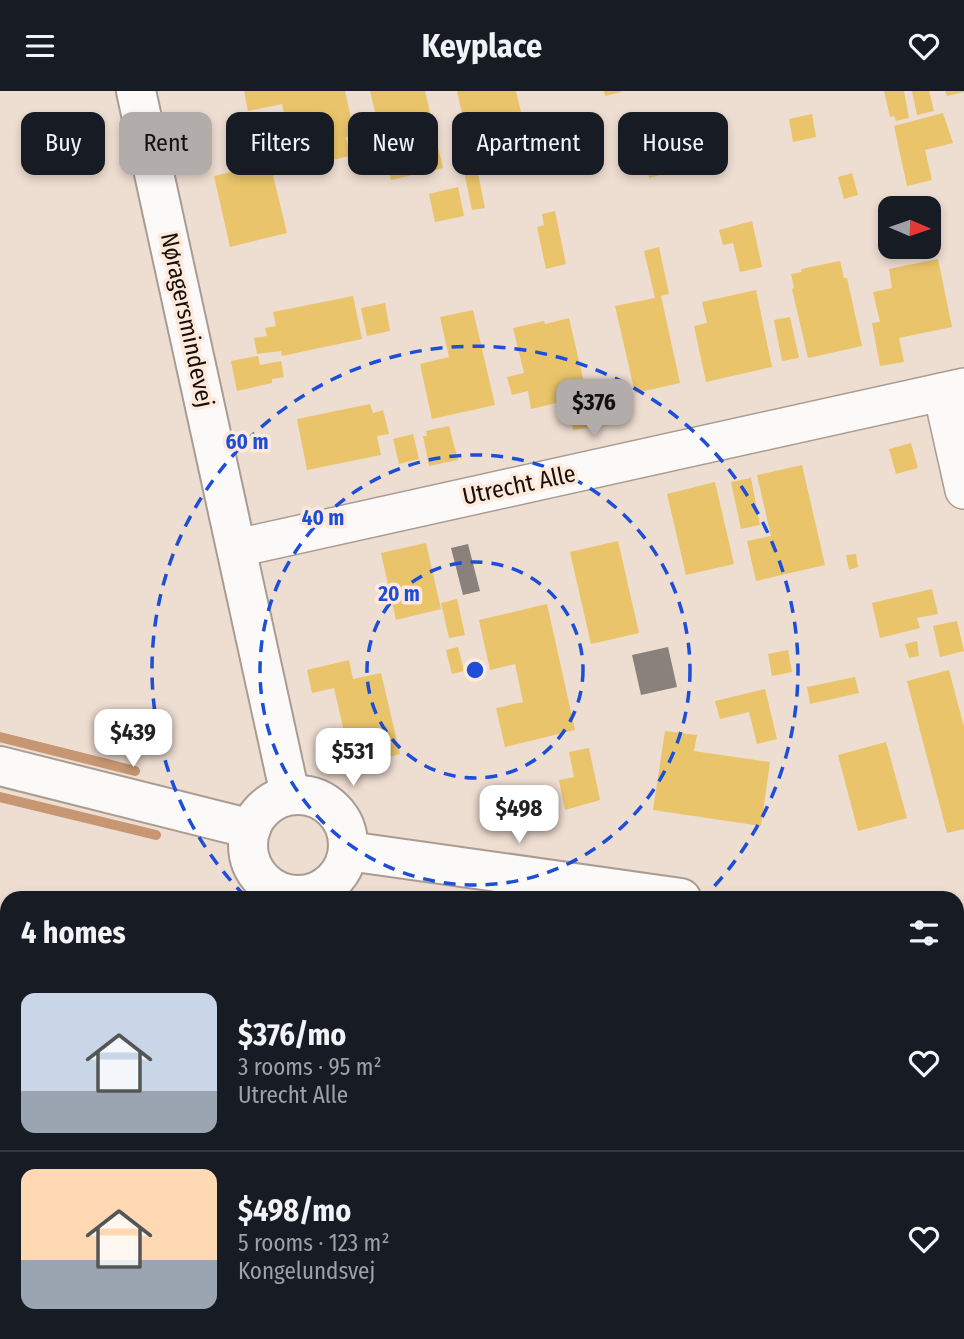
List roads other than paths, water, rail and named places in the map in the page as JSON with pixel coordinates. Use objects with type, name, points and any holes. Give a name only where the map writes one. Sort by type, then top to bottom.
[{"type":"street","name":"Nøragersmindevej","points":[[136,91],[290,795]]},
{"type":"street","name":"Utrecht Alle","points":[[237,548],[953,389]]},
{"type":"street","points":[[953,389],[964,490]]},
{"type":"street","points":[[0,766],[251,829]]},
{"type":"street","points":[[279,891],[262,879],[252,864],[248,846],[251,829],[259,813],[273,801],[290,795],[308,796],[325,803],[339,815],[347,833],[348,851],[342,870],[319,891]]},
{"type":"street","points":[[348,851],[631,891]]},
{"type":"waterway","points":[[0,737],[135,771]]},
{"type":"waterway","points":[[0,797],[156,835]]}]
